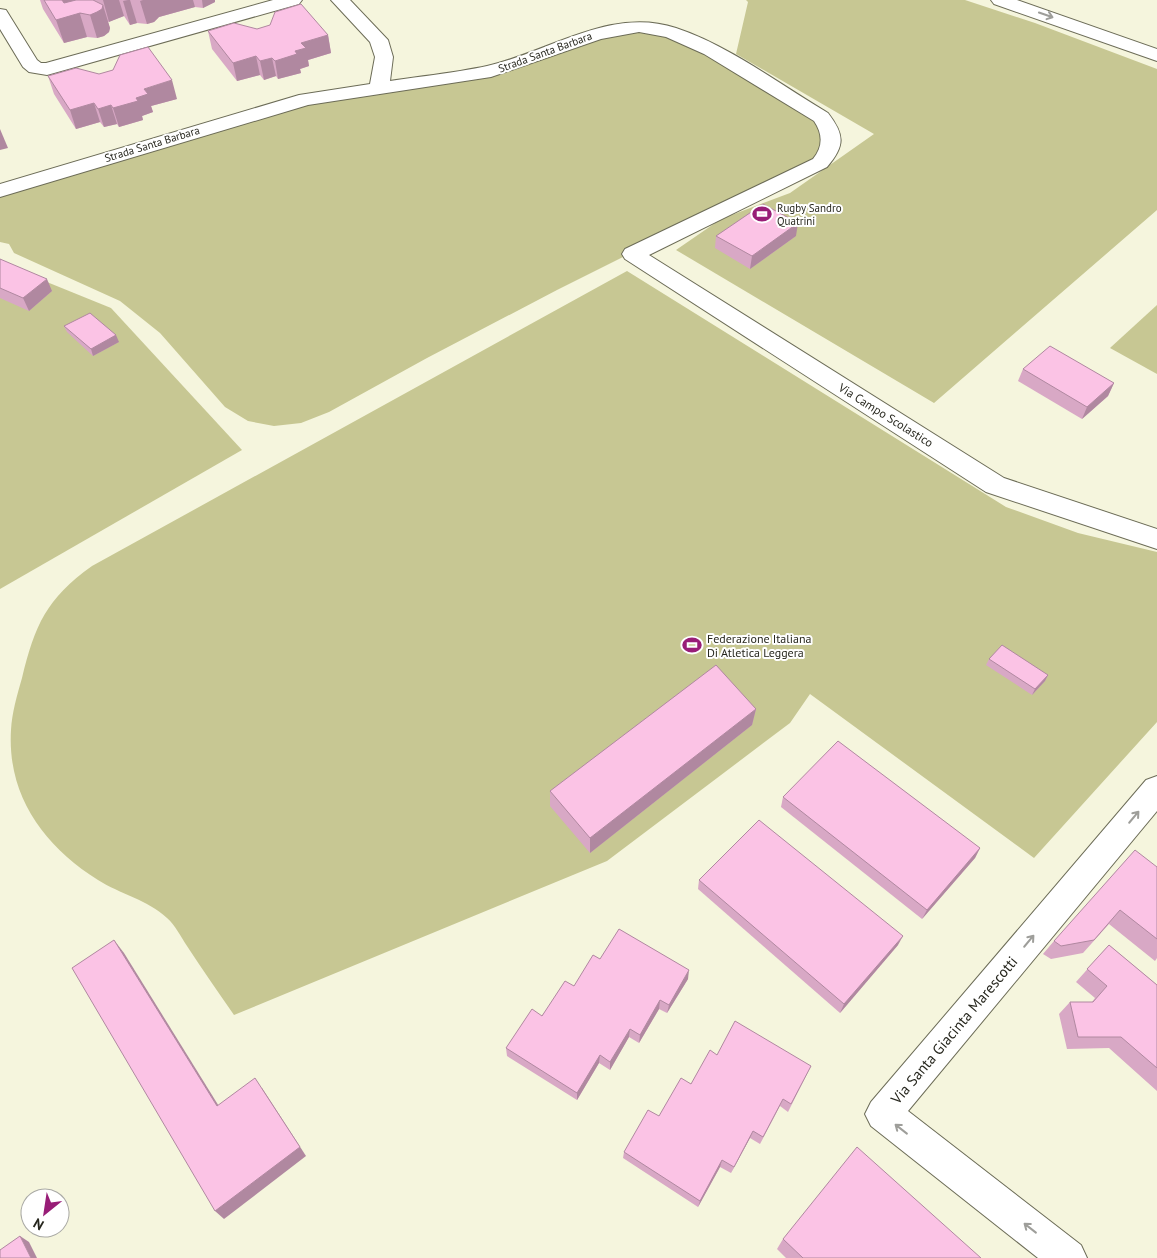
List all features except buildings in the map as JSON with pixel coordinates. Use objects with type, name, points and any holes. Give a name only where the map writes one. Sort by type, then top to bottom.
[{"type":"main road","points":[[0,14],[30,64],[36,68],[47,69],[293,0]]},
{"type":"main road","points":[[340,0],[379,40],[384,57],[379,89]]},
{"type":"main road","points":[[1000,0],[1157,55]]},
{"type":"main road","points":[[1044,0],[1157,38]]},
{"type":"main road","name":"Strada Santa Barbara","points":[[0,191],[306,99],[491,71],[597,34],[639,27],[670,32],[711,50],[821,118],[827,124],[831,132],[832,147],[820,163],[632,254]]},
{"type":"main road","name":"Via Campo Scolastico","points":[[632,254],[995,485],[1157,539]]},
{"type":"main road","name":"Via Santa Giacinta Marescotti","points":[[1068,1258],[883,1114],[1157,790]]},
{"type":"green space","points":[[746,0],[965,0],[1035,23],[1157,69],[1157,210],[934,403],[676,250],[721,219],[790,193],[874,134],[736,54],[748,2]]},
{"type":"green space","points":[[639,27],[670,32],[821,117],[827,155],[557,290],[329,412],[301,423],[274,426],[248,421],[225,407],[160,333],[120,301],[14,253],[9,244],[0,242],[0,191],[252,114],[467,76]]},
{"type":"green space","points":[[0,263],[111,308],[242,450],[0,589]]},
{"type":"green space","points":[[627,271],[1006,507],[1078,533],[1157,552],[1157,722],[1034,858],[810,694],[790,723],[607,861],[234,1015],[170,921],[151,906],[98,880],[61,851],[33,817],[23,798],[15,776],[11,754],[11,730],[15,704],[27,659],[45,614],[63,590],[92,566]]},
{"type":"green space","points":[[1157,305],[1157,374],[1110,348]]},
{"type":"place","name":"Rugby Sandro Quatrini","points":[[762,214]]},
{"type":"place","name":"Federazione Italiana Di Atletica Leggera","points":[[692,645]]}]
